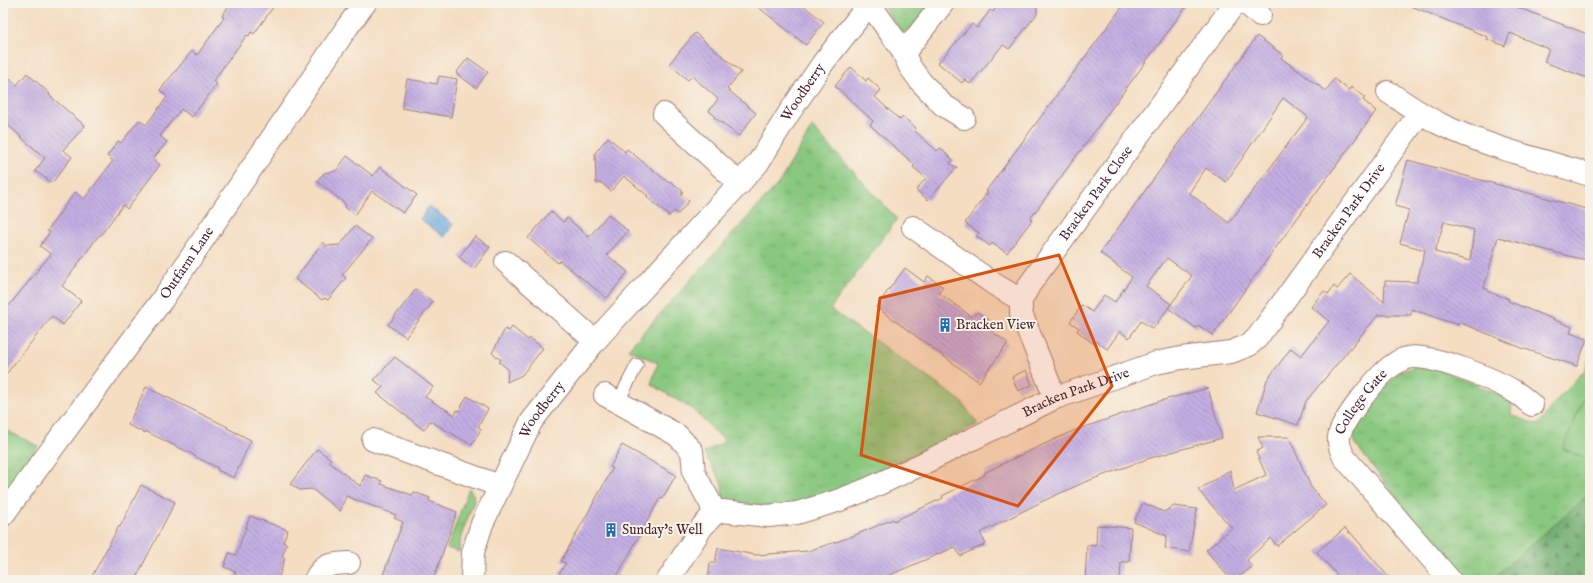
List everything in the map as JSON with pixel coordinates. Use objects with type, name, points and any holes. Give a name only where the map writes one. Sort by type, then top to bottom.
[{"type":"street","name":"Woodberry","points":[[472,580],[473,552],[482,524],[530,422],[595,341],[758,163],[823,62],[870,3],[904,53],[910,67],[921,82],[944,105],[964,118]]},
{"type":"street","points":[[904,53],[943,3]]},
{"type":"street","name":"Bracken Park Close","points":[[1021,300],[1030,284],[1235,3]]},
{"type":"street","name":"Outfarm Lane","points":[[3,515],[162,300],[363,4]]},
{"type":"street","points":[[1388,92],[1440,124],[1490,143],[1590,175]]},
{"type":"street","name":"Bracken Park Drive","points":[[714,514],[722,511],[768,516],[797,514],[868,489],[1056,398],[1156,363],[1181,358],[1231,352],[1249,346],[1257,338],[1420,113]]},
{"type":"street","points":[[664,114],[740,184]]},
{"type":"street","points":[[914,227],[994,284],[1021,300],[1021,313],[1056,398]]},
{"type":"street","points":[[506,262],[595,341]]},
{"type":"street","name":"College Gate","points":[[1450,580],[1344,457],[1340,449],[1339,437],[1344,425],[1350,414],[1381,375],[1393,364],[1406,358],[1429,359],[1482,377],[1514,391],[1532,405]]},
{"type":"street","points":[[612,398],[677,435],[684,442],[692,451],[694,473],[711,504],[714,514],[702,526],[668,580]]},
{"type":"street","points":[[373,440],[500,486]]},
{"type":"street","points":[[315,580],[317,575],[325,566],[330,564],[349,563]]},
{"type":"lane","points":[[612,398],[637,365]]},
{"type":"highlighted area","points":[[1059,255],[1112,386],[1018,506],[861,455],[880,298]]},
{"type":"green space","points":[[881,3],[931,3],[911,29],[905,33],[900,30]]},
{"type":"green space","points":[[812,127],[897,219],[830,309],[961,401],[978,424],[867,479],[804,502],[777,507],[741,504],[723,500],[722,483],[704,453],[725,441],[692,409],[651,384],[658,363],[628,349],[779,183]]},
{"type":"green space","points":[[1590,355],[1590,496],[1501,580],[1465,580],[1412,518],[1356,445],[1352,429],[1363,413],[1398,373],[1415,367],[1438,369],[1512,400],[1511,415],[1538,425],[1556,401],[1585,370]]},
{"type":"green space","points":[[1590,383],[1590,459],[1563,449]]},
{"type":"green space","points":[[3,429],[38,446],[11,487],[3,483]]},
{"type":"green space","points":[[469,488],[473,494],[474,501],[461,536],[459,552],[447,548]]},
{"type":"green space","points":[[1590,493],[1590,580],[1491,580]]},
{"type":"water","points":[[429,206],[454,225],[444,237],[420,219]]},
{"type":"building","points":[[231,3],[276,3],[254,34],[251,32],[249,36],[247,35],[213,81],[217,84],[192,117],[181,109],[160,136],[167,142],[153,159],[160,165],[127,209],[123,205],[62,286],[81,301],[63,325],[52,316],[3,378],[3,313],[51,254],[40,246],[50,232],[47,231],[75,192],[84,199],[113,161],[107,156],[118,141],[121,143],[139,120],[146,125],[167,97],[160,90],[192,51],[197,55],[224,18],[222,16]]},
{"type":"building","points":[[753,3],[800,3],[824,22],[806,45]]},
{"type":"building","points":[[999,3],[1031,3],[1037,7],[1037,14],[1009,49],[1003,45],[970,84],[965,79],[962,83],[938,63],[972,24],[977,28],[990,10],[993,12]]},
{"type":"building","points":[[1125,3],[1189,3],[1030,219],[1032,220],[1007,253],[992,243],[990,246],[976,236],[979,233],[965,223],[988,192],[986,191]]},
{"type":"building","points":[[1406,3],[1506,3],[1590,35],[1590,79],[1544,62],[1549,49],[1510,33],[1505,46],[1487,39],[1488,37]]},
{"type":"building","points":[[695,33],[741,72],[727,89],[756,113],[739,136],[714,117],[715,116],[709,111],[718,99],[692,76],[688,80],[669,64]]},
{"type":"building","points":[[1257,36],[1283,55],[1281,58],[1326,91],[1334,79],[1349,90],[1351,87],[1365,97],[1363,100],[1376,111],[1213,335],[1198,325],[1196,328],[1168,308],[1153,329],[1141,321],[1129,338],[1120,331],[1107,349],[1096,341],[1094,344],[1077,331],[1079,328],[1070,322],[1082,305],[1092,312],[1104,295],[1115,302],[1132,277],[1100,253]],"holes":[[[1283,98],[1308,117],[1229,223],[1189,193],[1206,168],[1226,182]],[[1167,258],[1192,276],[1171,304],[1146,286]]]},
{"type":"building","points":[[468,58],[488,72],[476,88],[456,73]]},
{"type":"building","points":[[851,67],[866,81],[868,78],[881,90],[875,97],[900,120],[903,117],[916,128],[914,130],[937,151],[940,148],[953,160],[950,164],[957,167],[928,200],[916,190],[926,178],[913,167],[915,165],[870,125],[873,121],[835,86]]},
{"type":"building","points":[[3,73],[17,85],[27,73],[50,94],[49,95],[85,126],[63,150],[72,157],[52,183],[35,171],[45,158],[3,121]]},
{"type":"building","points":[[439,76],[457,79],[451,117],[402,108],[407,79],[437,84]]},
{"type":"building","points":[[608,137],[625,152],[627,149],[669,183],[670,181],[683,191],[681,194],[689,201],[678,214],[674,211],[669,216],[624,176],[611,191],[602,183],[596,183],[595,153]]},
{"type":"building","points":[[347,156],[373,176],[380,167],[417,195],[403,213],[372,191],[355,215],[346,208],[345,204],[317,181],[324,173],[336,171]]},
{"type":"building","points":[[1408,160],[1590,210],[1590,261],[1498,237],[1484,288],[1488,289],[1487,291],[1509,299],[1508,301],[1572,327],[1570,333],[1587,339],[1577,366],[1522,348],[1459,322],[1458,325],[1411,309],[1411,315],[1378,315],[1306,401],[1298,425],[1257,412],[1267,380],[1291,348],[1301,356],[1329,321],[1311,307],[1324,291],[1328,294],[1334,286],[1337,289],[1350,274],[1384,302],[1385,281],[1417,282],[1425,250],[1400,243],[1409,210],[1395,206]],"holes":[[[1444,222],[1474,230],[1470,261],[1435,252]]]},
{"type":"building","points":[[551,211],[563,222],[567,218],[589,237],[608,214],[628,231],[607,255],[628,272],[607,298],[560,261],[558,263],[528,238]]},
{"type":"building","points":[[355,226],[372,239],[342,275],[346,278],[328,300],[324,298],[322,300],[295,279],[323,242],[327,246],[340,245]]},
{"type":"building","points":[[475,236],[490,247],[474,269],[459,257]]},
{"type":"building","name":"Bracken View","points":[[905,268],[924,282],[928,276],[943,287],[939,293],[972,317],[977,312],[991,322],[987,328],[1008,343],[979,382],[876,307]]},
{"type":"building","points":[[416,289],[433,302],[406,337],[388,325]]},
{"type":"building","points":[[512,327],[528,340],[530,338],[543,348],[522,375],[507,382],[508,369],[499,362],[501,360],[492,353],[505,329],[509,331]]},
{"type":"building","points":[[395,357],[433,387],[425,397],[455,415],[457,410],[459,411],[467,396],[488,409],[478,427],[481,429],[472,445],[430,421],[424,430],[377,393],[383,387],[374,380]]},
{"type":"building","points":[[1026,370],[1032,385],[1018,391],[1012,377]]},
{"type":"building","points":[[146,387],[228,427],[227,428],[251,440],[234,478],[217,470],[218,468],[194,455],[145,431],[145,433],[128,425]]},
{"type":"building","points":[[1208,388],[1222,438],[1147,459],[1085,482],[1043,501],[980,533],[986,544],[960,556],[955,547],[878,580],[708,580],[710,563],[715,563],[718,548],[756,555],[808,551],[848,538],[893,519],[894,521],[943,498],[942,496],[985,475],[984,473],[1073,431],[1160,401]]},
{"type":"building","points":[[1258,437],[1289,437],[1311,487],[1326,505],[1277,546],[1271,538],[1247,560],[1252,567],[1235,580],[1231,580],[1206,550],[1232,528],[1198,490],[1230,470],[1234,490],[1266,475],[1256,452],[1263,448]]},
{"type":"building","name":"Sunday's Well","points":[[622,445],[676,475],[662,499],[660,498],[615,580],[570,580],[559,574],[566,563],[561,561],[613,468],[610,467]]},
{"type":"building","points":[[317,449],[331,459],[329,462],[360,486],[365,475],[382,481],[381,484],[412,495],[414,492],[430,498],[429,501],[457,512],[433,580],[381,580],[403,522],[394,518],[396,515],[346,496],[340,511],[312,489],[300,490],[290,484]]},
{"type":"building","points":[[141,485],[175,502],[135,580],[90,580],[119,526],[120,527]]},
{"type":"building","points":[[1143,503],[1164,512],[1174,506],[1197,509],[1189,552],[1165,548],[1167,536],[1134,522]]},
{"type":"building","points":[[250,516],[288,530],[283,542],[287,544],[282,557],[285,558],[278,580],[233,580],[236,572],[224,567],[229,553],[236,555]]},
{"type":"building","points":[[1097,525],[1131,528],[1129,562],[1121,562],[1120,580],[1085,580],[1087,545],[1096,546]]},
{"type":"building","points":[[1345,528],[1391,580],[1341,580],[1317,552]]},
{"type":"place","name":"Bracken View","points":[[945,325]]},
{"type":"place","name":"Sunday's Well","points":[[611,530]]}]
